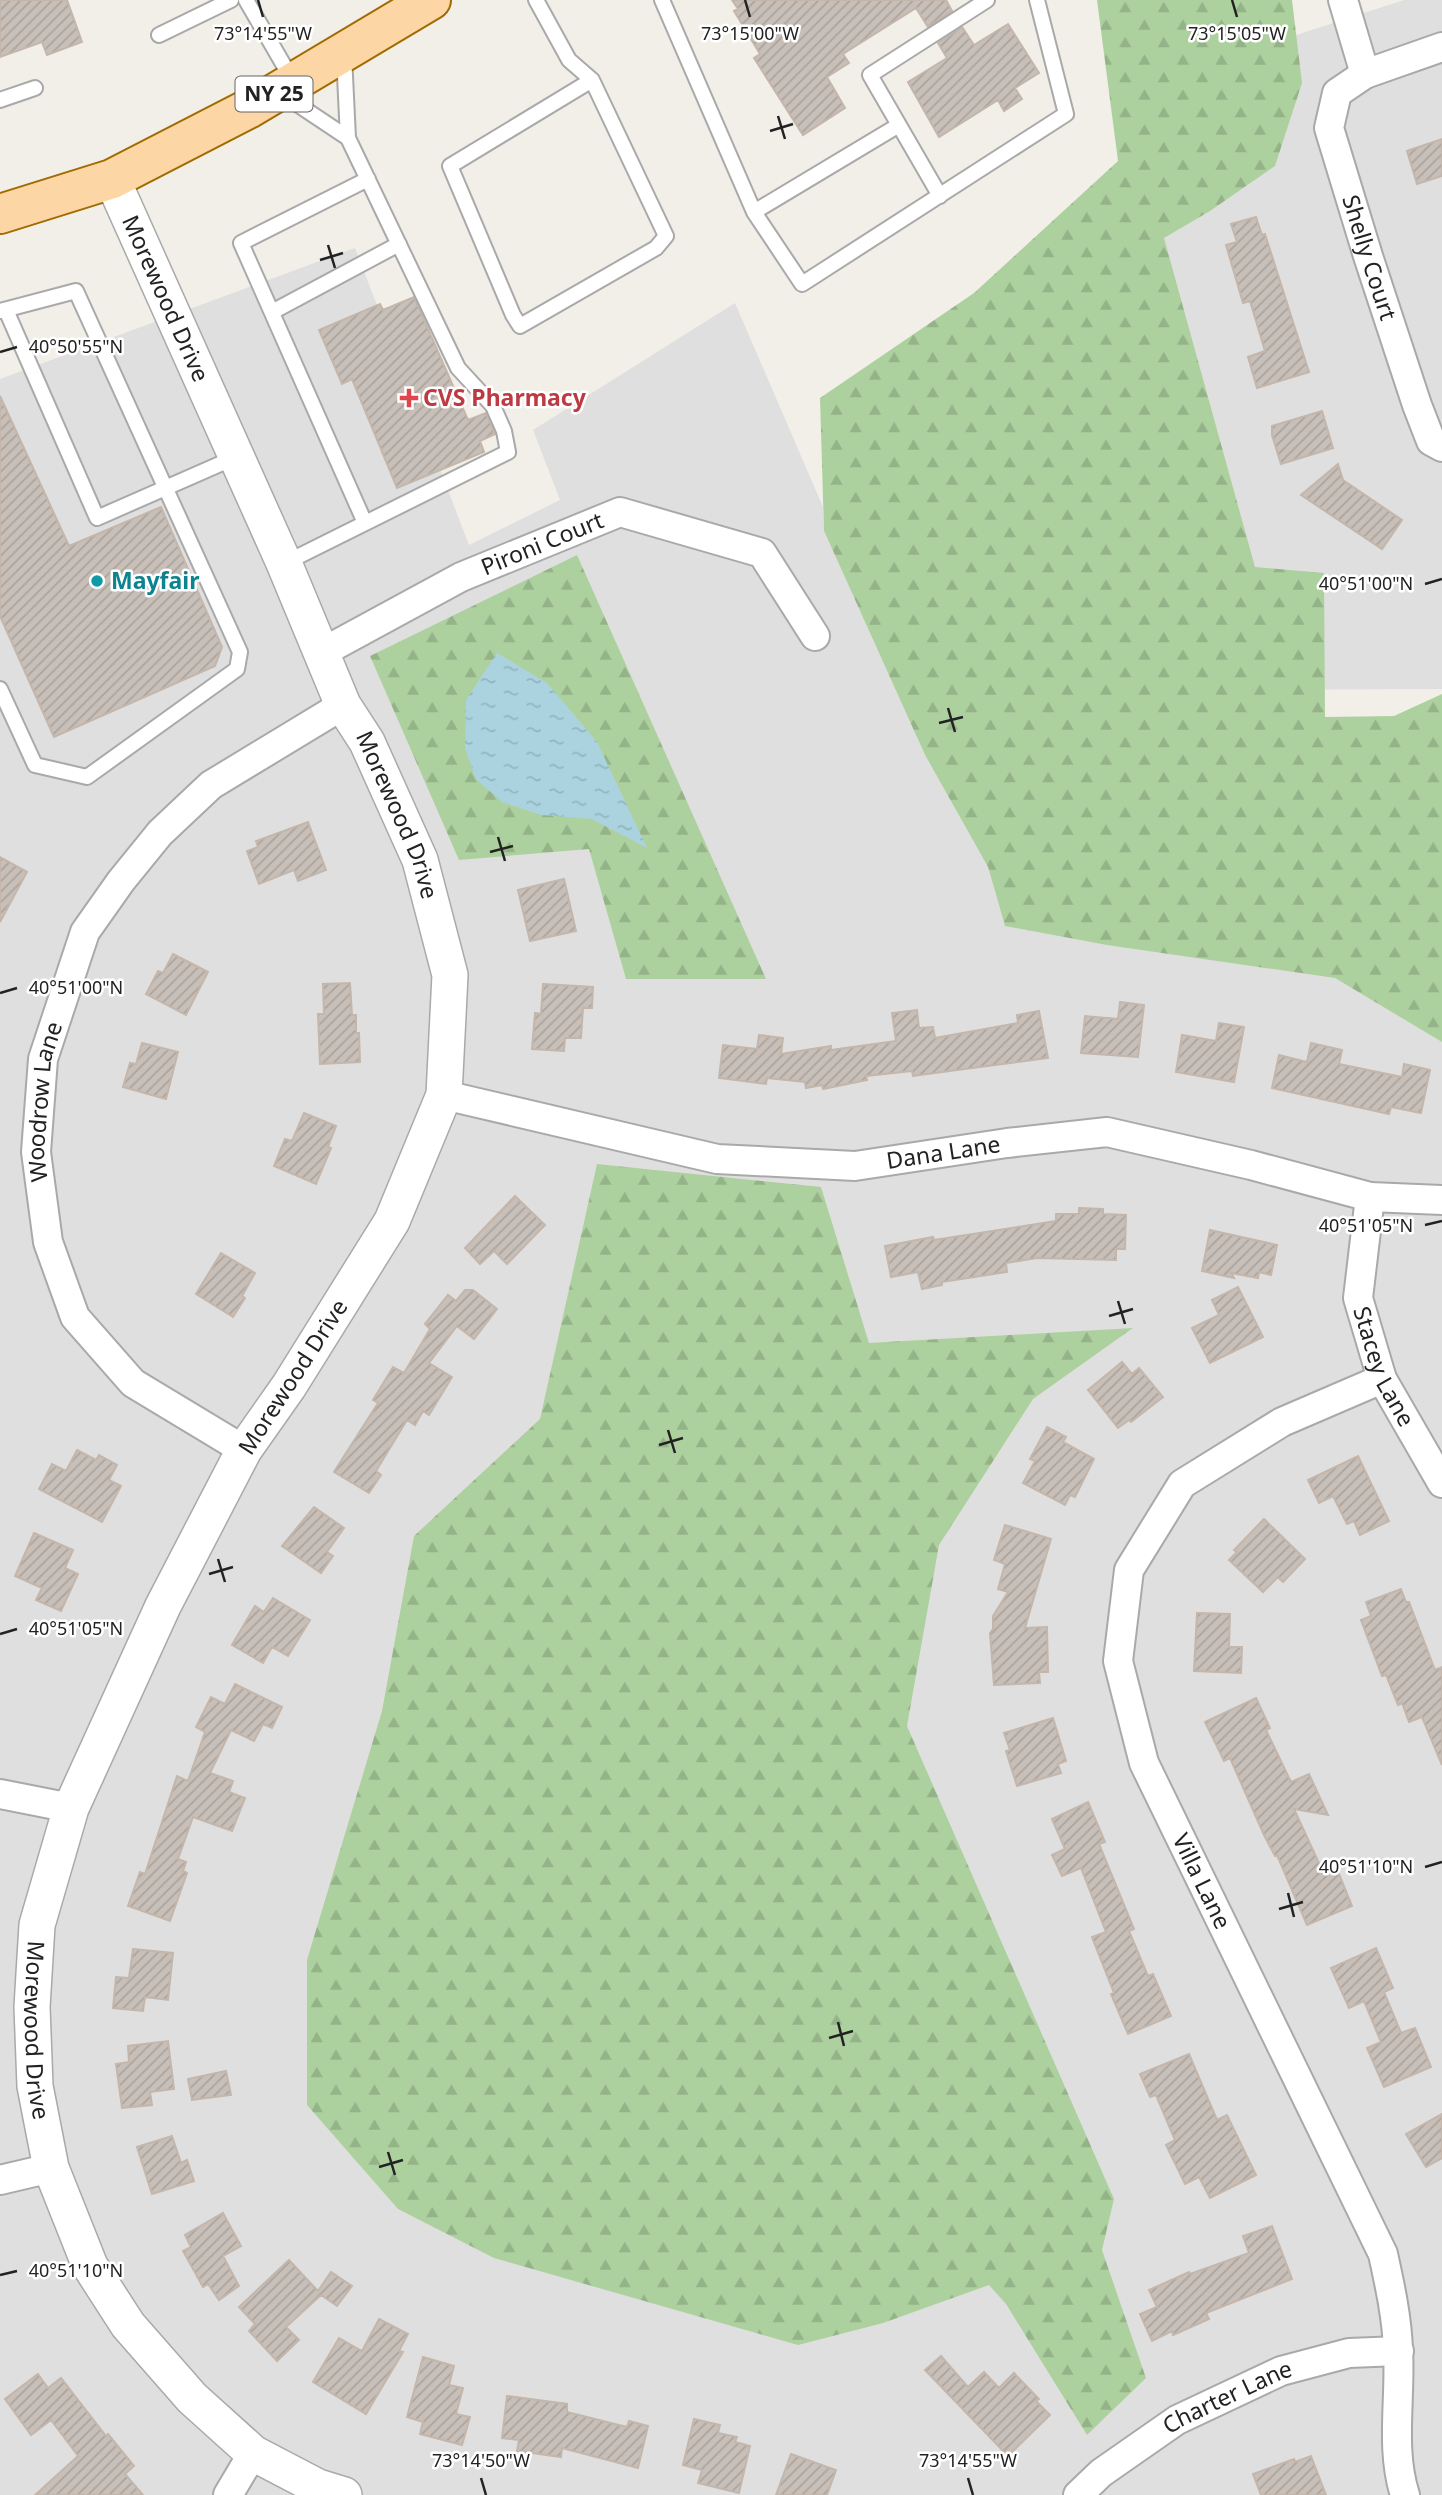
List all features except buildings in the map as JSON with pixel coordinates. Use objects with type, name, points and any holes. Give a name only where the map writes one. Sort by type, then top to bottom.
[{"type":"main road","name":"NY 25","points":[[0,214],[112,179],[286,87],[431,0]]},
{"type":"street","points":[[1343,0],[1365,74]]},
{"type":"street","name":"Shelly Court","points":[[1442,47],[1365,74],[1337,93],[1329,128],[1367,256],[1417,405],[1431,441],[1442,447]]},
{"type":"street","name":"Morewood Drive","points":[[112,179],[284,563],[343,705],[367,742],[420,860],[450,975],[444,1095],[392,1221],[289,1386],[244,1450],[163,1605],[71,1808],[37,1925],[32,2007],[35,2086],[51,2168],[90,2266],[128,2325],[192,2398],[253,2453],[318,2487],[344,2495]]},
{"type":"street","name":"Pironi Court","points":[[321,653],[461,577],[620,512],[762,553],[815,636]]},
{"type":"street","name":"Woodrow Lane","points":[[244,1450],[133,1383],[75,1317],[48,1242],[36,1152],[43,1059],[85,932],[121,881],[160,833],[211,785],[343,705]]},
{"type":"street","name":"Dana Lane","points":[[444,1095],[717,1159],[855,1166],[1007,1143],[1107,1132],[1251,1165],[1370,1198],[1442,1200]]},
{"type":"street","name":"Stacey Lane","points":[[1370,1198],[1359,1298],[1381,1379],[1442,1483]]},
{"type":"street","name":"Villa Lane","points":[[1381,1379],[1282,1422],[1182,1484],[1129,1570],[1118,1661],[1144,1763],[1383,2254],[1399,2351],[1397,2413],[1401,2482],[1405,2495]]},
{"type":"street","points":[[0,1794],[71,1808]]},
{"type":"street","points":[[0,2180],[51,2168]]},
{"type":"street","name":"Charter Lane","points":[[1078,2495],[1101,2473],[1177,2420],[1280,2371],[1349,2353],[1399,2351]]},
{"type":"street","points":[[228,2495],[253,2453]]},
{"type":"lane","points":[[159,35],[231,0]]},
{"type":"lane","points":[[246,0],[286,87],[348,138]]},
{"type":"lane","points":[[536,0],[569,60],[592,80],[666,236],[656,248],[520,326],[450,166],[592,80]]},
{"type":"lane","points":[[662,0],[754,212],[802,284],[1066,114],[1037,0]]},
{"type":"lane","points":[[940,196],[870,75],[987,0]]},
{"type":"lane","points":[[284,563],[508,452],[504,431],[493,405],[458,368],[348,138],[344,52]]},
{"type":"lane","points":[[0,100],[35,88]]},
{"type":"lane","points":[[754,212],[899,125]]},
{"type":"lane","points":[[365,523],[241,243],[368,179]]},
{"type":"lane","points":[[272,312],[399,244]]},
{"type":"lane","points":[[0,689],[35,765],[87,777],[237,669],[240,652],[166,488],[76,291],[3,310],[97,518],[166,488],[236,457]]},
{"type":"shaded area","points":[[1404,0],[1442,0],[1442,689],[1219,690],[1110,256],[1219,60]]},
{"type":"shaded area","points":[[355,248],[469,545],[560,500],[533,430],[735,303],[823,507],[824,531],[925,755],[988,867],[1001,912],[1282,911],[1442,1012],[1442,2495],[0,2495],[0,379]]},
{"type":"green space","points":[[1097,0],[1292,0],[1302,83],[1275,166],[1210,211],[1164,238],[1255,567],[1324,573],[1325,717],[1394,716],[1442,694],[1442,1042],[1335,978],[1107,945],[1005,926],[988,867],[925,755],[824,531],[820,398],[974,293],[1118,161]]},
{"type":"green space","points":[[577,555],[766,979],[626,979],[589,849],[459,860],[370,656]]},
{"type":"green space","points":[[597,1164],[821,1187],[869,1343],[1133,1328],[1033,1399],[939,1545],[907,1726],[1114,2199],[1102,2250],[1146,2378],[1087,2435],[1006,2304],[989,2285],[883,2323],[798,2345],[494,2258],[398,2209],[307,2105],[307,1960],[382,1711],[414,1536],[540,1419]]},
{"type":"water","points":[[497,653],[547,683],[597,742],[647,848],[592,819],[542,815],[502,802],[476,779],[465,748],[466,700]]},
{"type":"place","name":"CVS Pharmacy","points":[[409,398]]},
{"type":"place","name":"Mayfair","points":[[97,581]]}]
